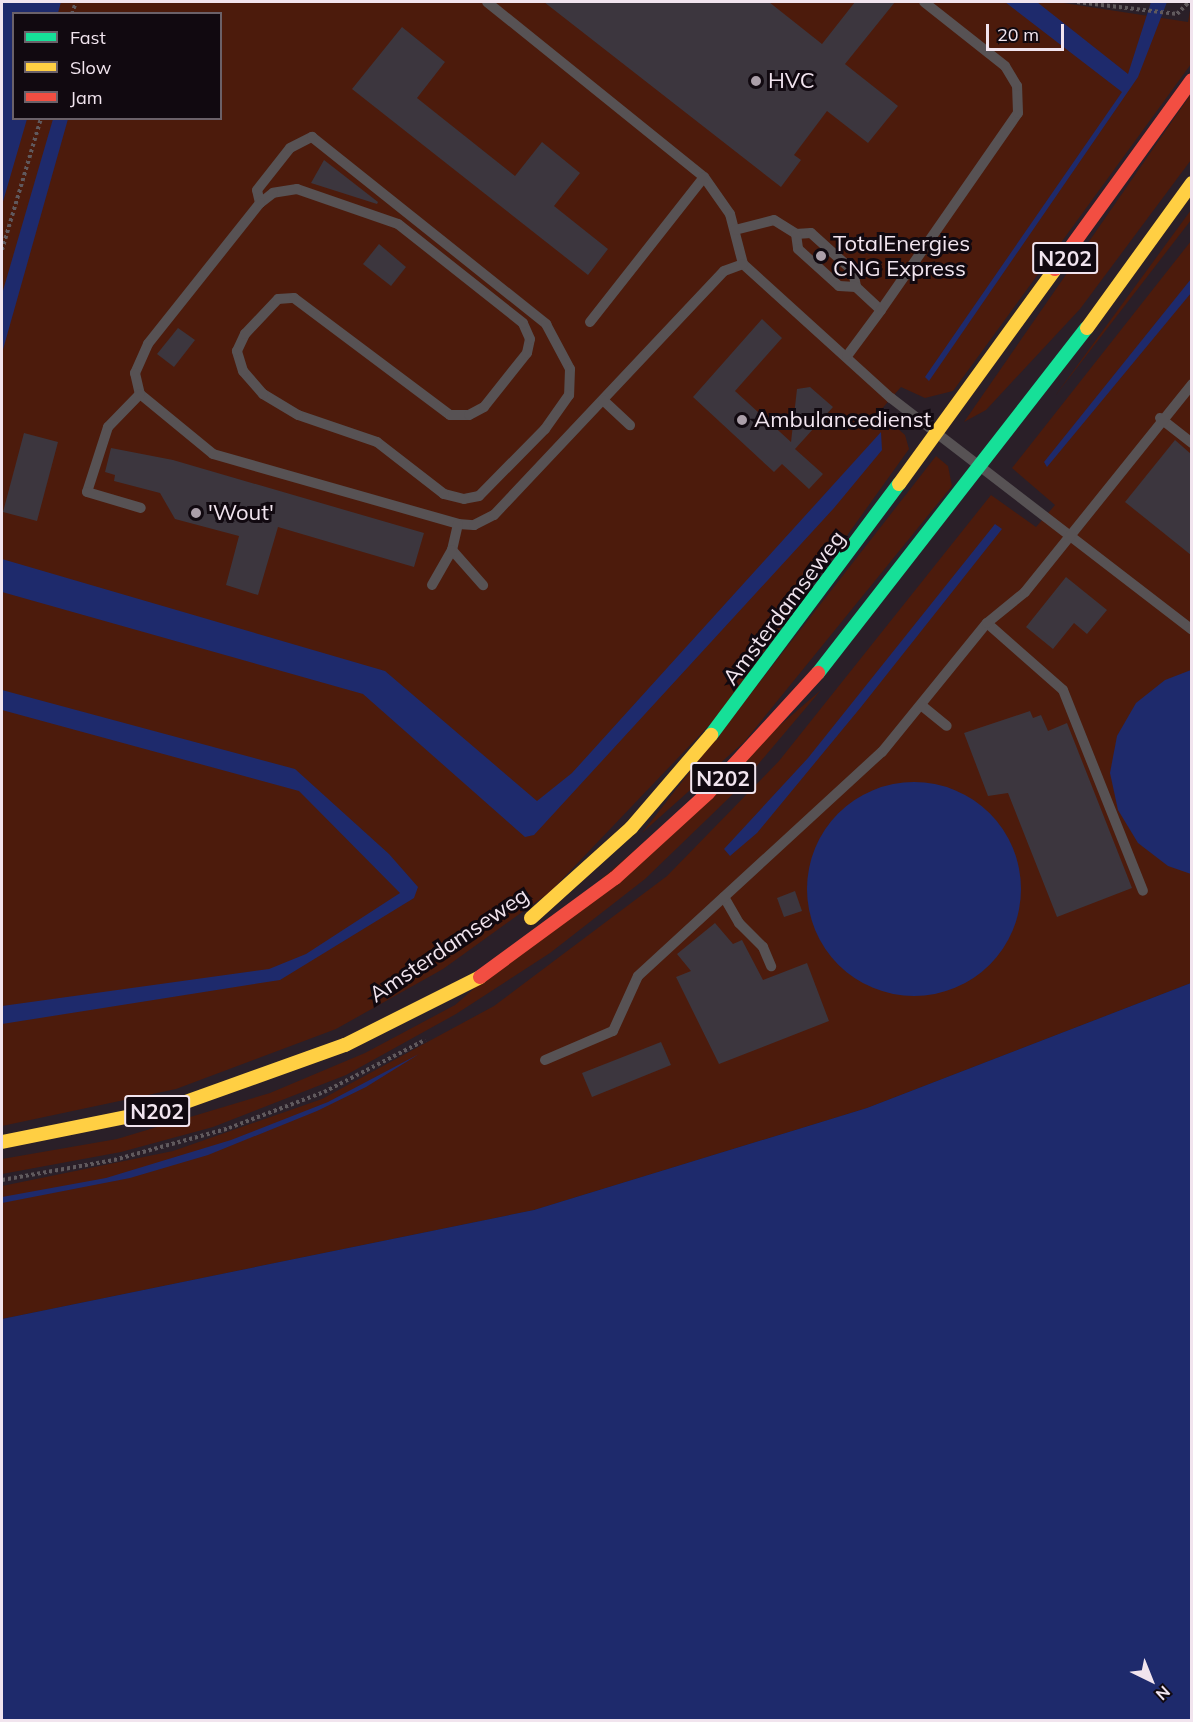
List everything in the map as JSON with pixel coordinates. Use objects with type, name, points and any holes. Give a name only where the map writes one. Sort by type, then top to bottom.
[{"type":"main road","name":"Amsterdamseweg","points":[[520,926],[609,849],[706,744],[938,435],[1191,80]]},
{"type":"main road","name":"Amsterdamseweg","points":[[2,1142],[166,1109],[307,1059],[382,1029],[475,980],[643,855],[811,681],[983,466],[1191,183]]},
{"type":"main road","name":"Amsterdamseweg","points":[[307,1059],[461,969]]},
{"type":"lane","points":[[487,2],[704,177],[723,200],[735,230],[743,264],[938,435],[983,466],[1191,630]]},
{"type":"lane","points":[[847,356],[1018,113],[1017,86],[1005,66],[924,2]]},
{"type":"lane","points":[[260,203],[257,190],[290,148],[312,137],[546,324],[570,369],[569,395],[545,429],[479,496],[444,494],[377,442],[279,404],[243,371],[237,351],[245,334],[278,299],[294,298],[450,415],[469,415],[484,407],[528,353],[530,339],[523,323],[398,224],[297,189],[273,193],[260,203],[141,353],[135,373],[140,394],[213,454],[459,524],[494,515],[724,271],[743,264]]},
{"type":"lane","points":[[590,322],[704,177]]},
{"type":"lane","points":[[735,230],[774,220],[796,234],[811,233],[853,271],[856,287],[881,310]]},
{"type":"lane","points":[[796,234],[798,249],[840,286],[856,287]]},
{"type":"lane","points":[[545,1060],[613,1031],[638,976],[882,752],[987,622],[1025,592],[1160,418],[1191,384]]},
{"type":"lane","points":[[140,394],[108,427],[87,492],[141,508]]},
{"type":"lane","points":[[603,400],[630,425]]},
{"type":"lane","points":[[1160,418],[1191,443]]},
{"type":"lane","points":[[432,585],[452,550],[459,524]]},
{"type":"lane","points":[[452,550],[483,585]]},
{"type":"lane","points":[[987,622],[1063,690],[1143,891]]},
{"type":"lane","points":[[921,705],[947,726]]},
{"type":"lane","points":[[724,897],[739,923],[763,947],[771,966]]},
{"type":"path","points":[[1077,2],[1177,14],[1189,2]]},
{"type":"path","points":[[2,250],[40,120]]},
{"type":"shaded area","points":[[2,2],[1057,2],[1188,22],[1191,5],[1191,64],[953,391],[925,398],[901,387],[879,412],[905,435],[909,449],[717,717],[550,892],[443,969],[336,1029],[176,1089],[2,1126]]},
{"type":"shaded area","points":[[2,2],[61,2],[58,12],[12,12],[12,120],[27,120],[2,205]]},
{"type":"shaded area","points":[[1005,2],[1037,2],[1128,74],[1151,2],[1167,2],[1138,77],[929,381],[925,377],[1122,92]]},
{"type":"shaded area","points":[[1191,94],[1191,160],[1080,309],[986,410],[964,422]]},
{"type":"shaded area","points":[[53,120],[68,120],[2,353],[2,294]]},
{"type":"shaded area","points":[[1191,210],[1191,220],[1055,396]]},
{"type":"shaded area","points":[[1191,241],[1191,983],[867,1108],[534,1210],[2,1319],[2,1186],[173,1151],[322,1099],[494,1006],[667,876],[779,761],[991,495],[1036,527],[1055,505],[1012,468]]},
{"type":"shaded area","points":[[1191,279],[1191,293],[1047,467],[1044,462]]},
{"type":"shaded area","points":[[881,432],[882,450],[834,508],[534,835],[525,837],[363,694],[2,592],[2,559],[385,671],[537,801],[572,773]]},
{"type":"shaded area","points":[[936,456],[948,466],[952,486],[744,742],[642,833]]},
{"type":"shaded area","points":[[995,524],[1002,529],[861,707],[757,833],[730,856],[724,849],[808,758]]},
{"type":"shaded area","points":[[1192,670],[1191,874],[1168,866],[1138,843],[1118,810],[1110,773],[1117,736],[1136,703],[1165,680]]},
{"type":"shaded area","points":[[2,690],[295,769],[389,854],[418,887],[414,898],[280,980],[2,1024],[2,1006],[269,969],[306,954],[400,893],[299,791],[2,710]]},
{"type":"shaded area","points":[[821,690],[733,794],[645,879],[550,953],[456,1014],[346,1075],[213,1127],[121,1152],[2,1174],[2,1159],[117,1139],[270,1093],[365,1053],[455,1005]]},
{"type":"shaded area","points":[[914,782],[935,784],[955,790],[982,806],[997,821],[1013,848],[1019,868],[1021,889],[1019,910],[1013,930],[997,957],[982,972],[955,988],[935,994],[914,996],[893,994],[873,988],[846,972],[831,957],[815,930],[809,910],[807,889],[809,868],[815,848],[831,821],[846,806],[873,790],[893,784]]},
{"type":"shaded area","points":[[1191,983],[1191,1720],[2,1720],[2,1319],[534,1210],[867,1108]]},
{"type":"shaded area","points":[[419,1054],[366,1087],[317,1111],[208,1155],[130,1178],[2,1203],[2,1197],[106,1178],[231,1140],[328,1102]]},
{"type":"building","name":"HVC","points":[[544,2],[769,2],[822,44],[855,2],[895,2],[845,64],[898,106],[868,143],[827,111],[794,155],[801,160],[781,187]]},
{"type":"building","points":[[402,27],[445,62],[417,98],[515,176],[542,142],[580,173],[554,206],[608,249],[588,275],[352,89]]},
{"type":"building","points":[[324,160],[378,202],[377,204],[311,183]]},
{"type":"building","points":[[379,244],[406,267],[391,286],[363,264]]},
{"type":"building","name":"Ambulancedienst","points":[[762,319],[782,338],[735,391],[791,442],[797,389],[810,387],[833,407],[795,449],[823,474],[809,489],[782,464],[774,472],[693,397]]},
{"type":"building","points":[[178,328],[195,340],[174,367],[157,354]]},
{"type":"building","points":[[24,433],[58,442],[37,521],[3,512]]},
{"type":"building","points":[[1175,440],[1191,454],[1191,555],[1125,502]]},
{"type":"building","points":[[111,448],[173,460],[424,533],[414,567],[278,527],[258,595],[226,585],[239,536],[175,519],[160,493],[114,481],[115,475],[105,472]]},
{"type":"building","points":[[1066,577],[1107,610],[1087,634],[1074,623],[1053,649],[1026,627]]},
{"type":"building","points":[[1030,711],[1033,718],[1041,715],[1048,731],[1067,723],[1132,888],[1057,917],[1008,793],[988,796],[964,733]]},
{"type":"building","points":[[795,891],[802,911],[784,917],[777,898]]},
{"type":"building","points":[[715,923],[733,944],[742,940],[763,980],[807,963],[829,1021],[719,1064],[676,977],[691,971],[677,954]]},
{"type":"building","points":[[661,1042],[671,1065],[592,1097],[582,1073]]},
{"type":"traffic: fast","points":[[818,673],[1087,328]]},
{"type":"traffic: fast","points":[[711,735],[899,484]]},
{"type":"traffic: slow","points":[[1087,328],[1192,183]]},
{"type":"traffic: slow","points":[[899,484],[1055,269]]},
{"type":"traffic: slow","points":[[531,918],[631,828],[711,735]]},
{"type":"traffic: slow","points":[[2,1142],[166,1109],[345,1045],[480,977]]},
{"type":"traffic: jam","points":[[1055,269],[1192,80]]},
{"type":"traffic: jam","points":[[480,977],[615,878],[708,793],[818,673]]},
{"type":"place","name":"HVC","points":[[756,81]]},
{"type":"place","name":"TotalEnergies CNG Express","points":[[821,256]]},
{"type":"place","name":"Ambulancedienst","points":[[742,420]]},
{"type":"place","name":"'Wout'","points":[[196,513]]}]
